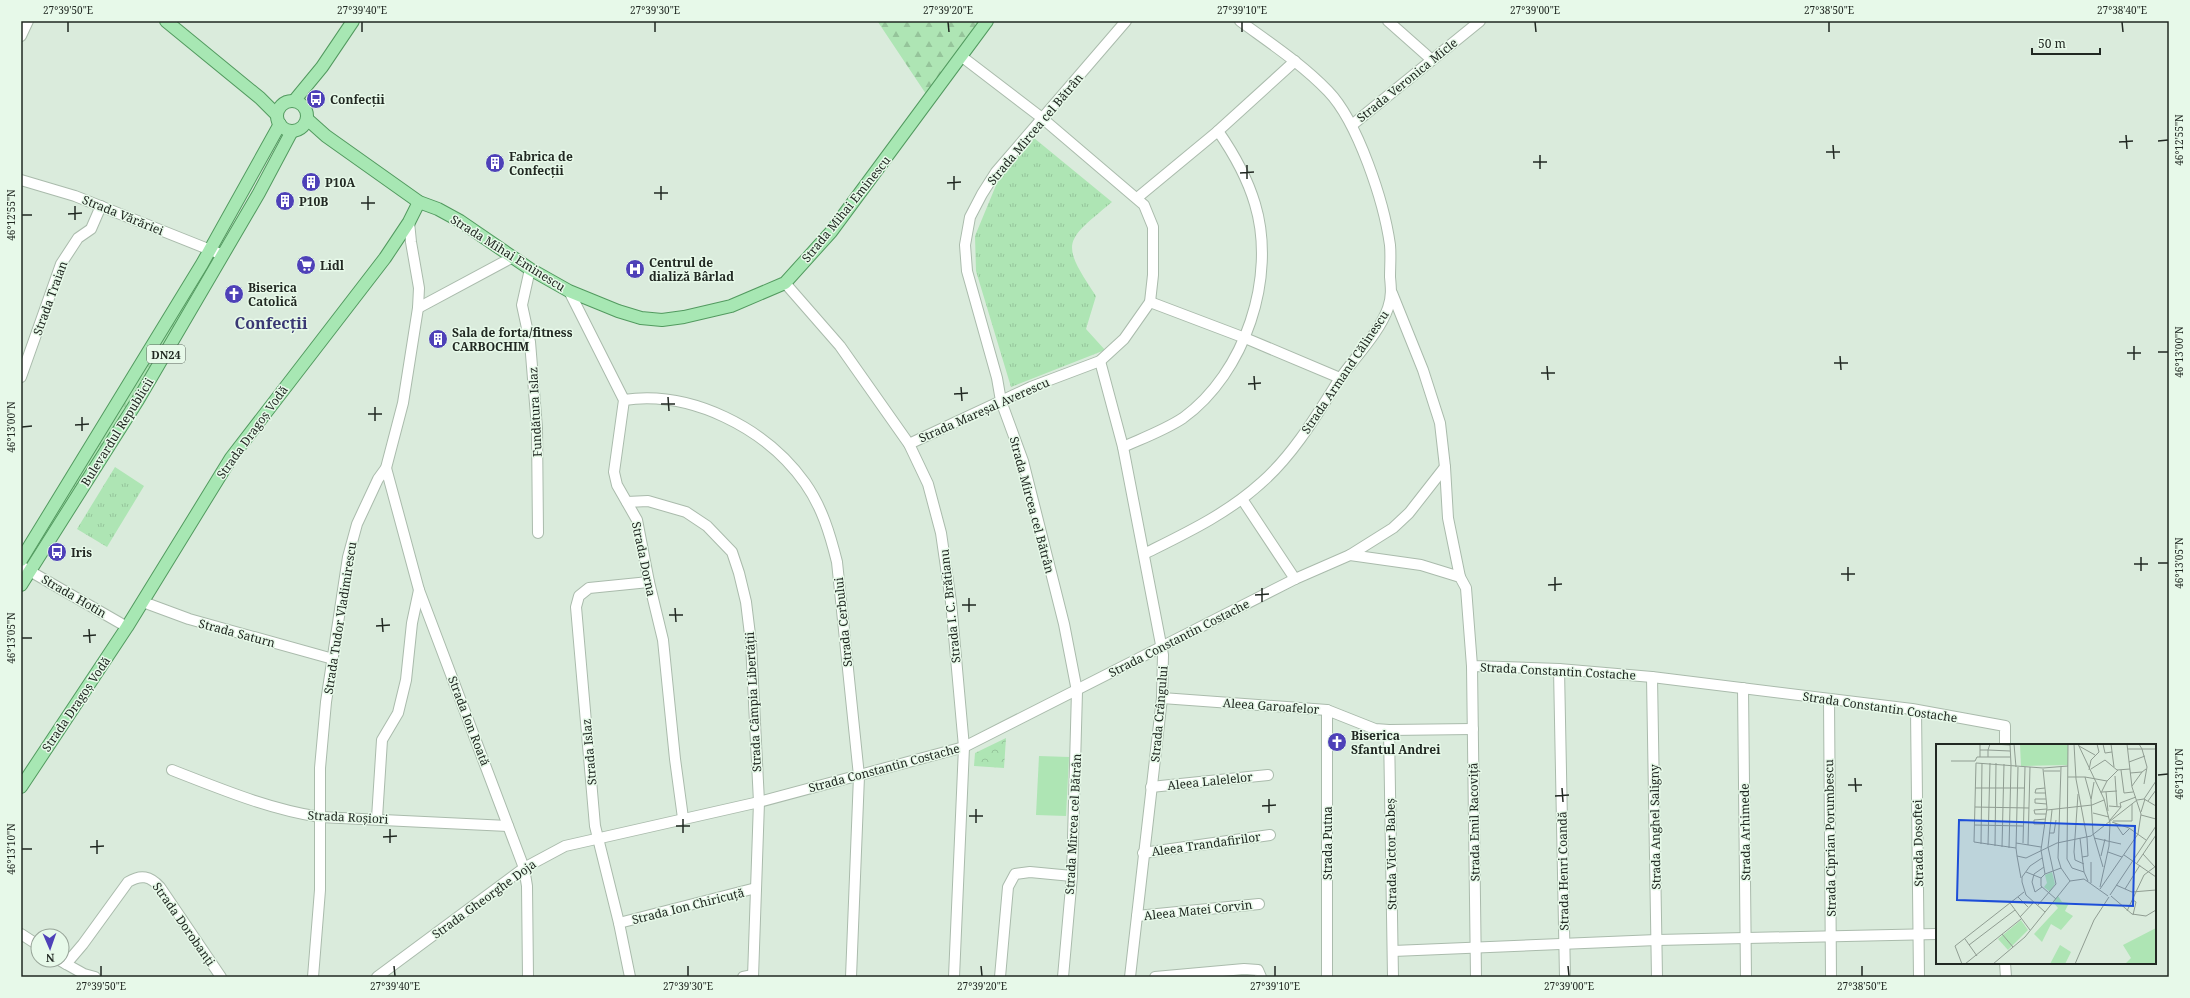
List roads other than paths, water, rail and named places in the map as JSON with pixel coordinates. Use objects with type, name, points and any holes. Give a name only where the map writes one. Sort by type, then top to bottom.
[{"type":"main road","points":[[166,21],[280,115],[288,130],[300,126],[326,136],[419,202]]},
{"type":"main road","points":[[280,115],[299,103],[353,21]]},
{"type":"main road","name":"Strada Mihai Eminescu","points":[[419,202],[438,209],[460,221],[530,269],[569,291],[618,311],[641,318],[662,320],[707,313],[731,306],[785,283],[831,232],[987,21]]},
{"type":"main road","points":[[299,103],[306,109],[300,126]]},
{"type":"main road","name":"Bulevardul Republicii","points":[[21,560],[211,249],[280,115]]},
{"type":"main road","name":"Bulevardul Republicii","points":[[21,585],[25,568],[138,400],[300,126]]},
{"type":"main road","name":"Strada Dragoș Vodă","points":[[21,787],[143,602],[231,458],[385,258],[409,222],[419,202]]},
{"type":"street","points":[[21,36],[28,21]]},
{"type":"street","name":"Strada Mircea cel Bătrân","points":[[1063,977],[1072,876],[1077,691],[1064,624],[1023,461],[1001,401],[998,378],[967,271],[966,245],[970,217],[996,172],[1126,21]]},
{"type":"street","name":"Strada Armand Călinescu","points":[[1144,554],[1194,529],[1242,499],[1262,482],[1288,453],[1315,418],[1340,378],[1388,308],[1392,293],[1390,246],[1382,207],[1352,125],[1328,91],[1295,61],[1240,21]]},
{"type":"street","points":[[1388,21],[1432,60]]},
{"type":"street","name":"Strada Veronica Micle","points":[[1352,125],[1480,21]]},
{"type":"street","name":"Strada Mareșal Averescu","points":[[909,444],[1030,387],[1100,361],[1124,339],[1150,302],[1154,275],[1153,227],[1150,215],[1137,198],[1042,118],[962,56]]},
{"type":"street","points":[[1137,198],[1218,131],[1295,61]]},
{"type":"street","points":[[1123,447],[1155,433],[1183,418],[1217,383],[1236,358],[1245,338],[1255,308],[1262,255],[1256,205],[1246,177],[1233,153],[1218,131]]},
{"type":"street","name":"Strada Vărăriei","points":[[21,180],[48,187],[101,206],[211,249],[223,256]]},
{"type":"street","name":"Strada Traian","points":[[21,377],[61,264],[78,238],[91,229],[101,206]]},
{"type":"street","name":"Strada Tudor Vladimirescu","points":[[313,977],[320,890],[320,768],[322,733],[348,557],[353,536],[368,501],[386,468],[403,403],[418,308],[418,276],[410,242],[409,222]]},
{"type":"street","points":[[418,308],[513,257]]},
{"type":"street","name":"Fundătura Islaz","points":[[530,269],[522,305],[530,342],[538,428],[538,533]]},
{"type":"street","name":"Strada I. C. Brătianu","points":[[785,283],[840,346],[909,444],[928,484],[933,500],[946,560],[964,747],[954,977]]},
{"type":"street","points":[[569,291],[624,400]]},
{"type":"street","name":"Strada Constantin Costache","points":[[1392,293],[1423,370],[1440,423],[1445,467],[1448,518],[1460,577],[1466,588],[1472,666],[1559,669],[1652,677],[1916,710],[2004,726],[2005,744]]},
{"type":"street","points":[[1150,302],[1245,338],[1340,378]]},
{"type":"street","name":"Strada Crângului","points":[[1100,361],[1123,447],[1162,648],[1164,672],[1130,977]]},
{"type":"street","name":"Strada Cerbului","points":[[624,400],[644,397],[666,399],[690,404],[732,421],[765,442],[792,466],[806,484],[828,528],[837,562],[859,776],[851,977]]},
{"type":"street","name":"Strada Dorna","points":[[624,400],[614,472],[617,485],[637,520],[649,582],[663,640],[675,759],[683,818]]},
{"type":"street","name":"Strada Constantin Costache","points":[[599,838],[758,802],[964,747],[1162,648],[1295,579],[1350,555],[1393,528],[1409,513],[1445,467]]},
{"type":"street","name":"Strada Ion Roată","points":[[386,468],[419,590],[524,868],[527,886],[528,977]]},
{"type":"street","points":[[1242,499],[1295,579]]},
{"type":"street","name":"Strada Câmpia Libertății","points":[[627,502],[648,501],[686,512],[708,526],[732,552],[746,602],[751,643],[758,802],[756,888],[750,976]]},
{"type":"street","points":[[1350,555],[1421,565],[1460,577]]},
{"type":"street","name":"Strada Hotin","points":[[25,568],[127,626]]},
{"type":"street","name":"Strada Islaz","points":[[630,977],[596,826],[576,607],[579,596],[589,588],[649,582]]},
{"type":"street","points":[[377,818],[382,740],[398,713],[406,680],[412,623],[419,590]]},
{"type":"street","name":"Strada Saturn","points":[[143,602],[189,620],[333,659]]},
{"type":"street","name":"Strada Emil Racoviță","points":[[1472,666],[1476,977]]},
{"type":"street","name":"Strada Henri Coandă","points":[[1559,669],[1565,977]]},
{"type":"street","name":"Strada Anghel Saligny","points":[[1652,677],[1657,977]]},
{"type":"street","name":"Strada Arhimede","points":[[1743,688],[1746,977]]},
{"type":"street","name":"Aleea Garoafelor","points":[[1162,698],[1326,710],[1375,729],[1473,729]]},
{"type":"street","name":"Strada Ciprian Porumbescu","points":[[1829,699],[1831,977]]},
{"type":"street","name":"Strada Putna","points":[[1326,710],[1327,977]]},
{"type":"street","name":"Strada Dosoftei","points":[[1916,710],[1919,977]]},
{"type":"street","name":"Strada Victor Babeș","points":[[1389,730],[1393,977]]},
{"type":"street","name":"Strada Roșiori","points":[[172,770],[278,809],[320,817],[377,818],[508,826]]},
{"type":"street","name":"Aleea Lalelelor","points":[[1151,787],[1268,775]]},
{"type":"street","name":"Aleea Trandafirilor","points":[[1143,853],[1270,835]]},
{"type":"street","name":"Strada Gheorghe Doja","points":[[377,977],[524,868],[565,846],[599,838]]},
{"type":"street","points":[[1000,977],[1008,887],[1011,879],[1015,874],[1030,872],[1072,876]]},
{"type":"street","name":"Strada Dorobanți","points":[[70,956],[83,944],[128,882],[135,877],[145,877],[153,880],[160,887],[221,977]]},
{"type":"street","name":"Strada Ion Chiricuță","points":[[619,923],[756,888]]},
{"type":"street","name":"Aleea Matei Corvin","points":[[1137,916],[1259,904]]},
{"type":"street","points":[[21,934],[30,940]]},
{"type":"street","points":[[1392,951],[1475,949],[1657,940],[1936,934]]},
{"type":"street","points":[[2006,964],[2006,977]]},
{"type":"street","points":[[70,965],[95,977]]},
{"type":"street","points":[[1155,977],[1248,969],[1258,970],[1261,977]]},
{"type":"place","name":"Confecții","points":[[316,99]]},
{"type":"place","name":"Fabrica de Confecții","points":[[495,163]]},
{"type":"place","name":"P10A","points":[[311,182]]},
{"type":"place","name":"P10B","points":[[285,201]]},
{"type":"place","name":"Lidl","points":[[306,265]]},
{"type":"place","name":"Centrul de dializă Bârlad","points":[[635,269]]},
{"type":"place","name":"Biserica Catolică","points":[[234,294]]},
{"type":"place","name":"Sala de forta/fitness CARBOCHIM","points":[[438,339]]},
{"type":"place","name":"Iris","points":[[57,552]]},
{"type":"place","name":"Biserica Sfantul Andrei","points":[[1337,742]]},
{"type":"district","name":"Confecții","points":[[271,323]]}]
